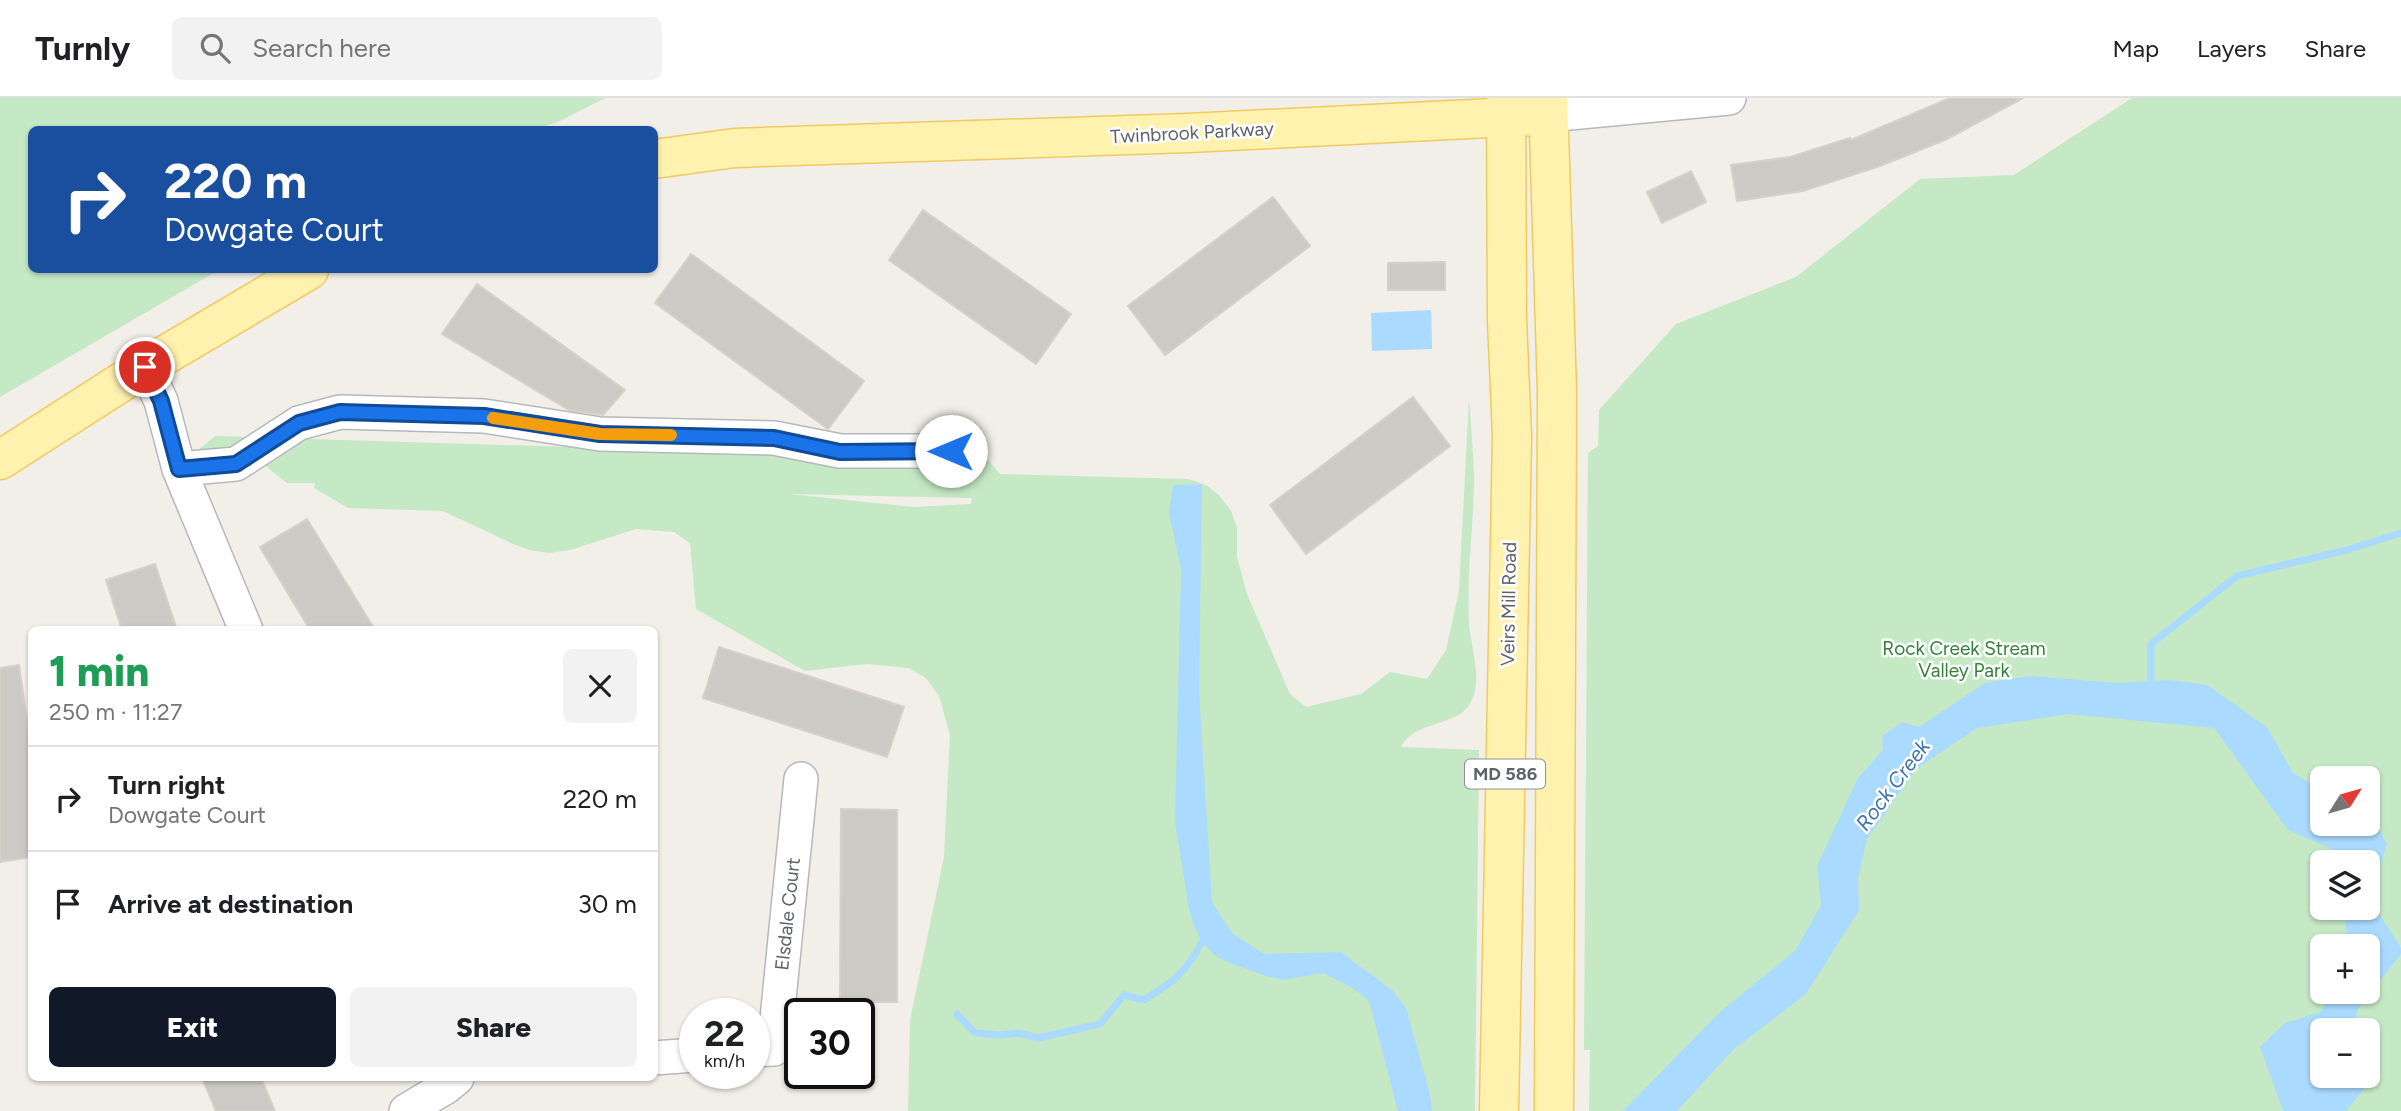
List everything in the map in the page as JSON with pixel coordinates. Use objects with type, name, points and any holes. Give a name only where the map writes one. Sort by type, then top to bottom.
[{"type":"main road","name":"Twinbrook Parkway","points":[[658,158],[735,148],[990,141],[1548,106]]},
{"type":"main road","name":"MD 586","points":[[1548,106],[1557,392],[1554,1111]]},
{"type":"main road","name":"Veirs Mill Road","points":[[1499,1111],[1512,436],[1507,320],[1507,108]]},
{"type":"main road","points":[[0,460],[145,367],[304,273]]},
{"type":"street","name":"Twinbrook Parkway","points":[[1548,106],[1729,98]]},
{"type":"street","points":[[145,367],[161,401],[179,469],[244,626]]},
{"type":"street","points":[[179,469],[236,464],[299,423],[340,412],[484,416],[600,434],[774,438],[840,452],[951,451]]},
{"type":"street","name":"Elsdale Court","points":[[770,1006],[801,779]]},
{"type":"street","points":[[658,1058],[679,1056]]},
{"type":"street","points":[[406,1111],[453,1081]]},
{"type":"green space","points":[[0,98],[605,98],[545,126],[28,126],[28,273],[214,273],[0,397]]},
{"type":"green space","name":"Rock Creek Stream Valley Park","points":[[2132,98],[2401,98],[2401,1111],[1589,1111],[1590,1050],[1584,1050],[1588,453],[1598,446],[1599,410],[1676,324],[1796,277],[1920,179],[2014,175]]},
{"type":"green space","points":[[1469,398],[1474,478],[1468,605],[1476,683],[1471,702],[1465,710],[1457,716],[1416,732],[1407,738],[1401,747],[1479,750],[1475,1111],[908,1111],[910,1020],[944,857],[950,735],[939,696],[926,678],[909,668],[867,664],[805,671],[696,609],[690,543],[674,532],[636,529],[570,550],[549,553],[529,550],[511,543],[443,511],[348,508],[314,488],[315,483],[287,483],[243,448],[187,459],[215,436],[988,460],[1000,474],[1189,479],[1206,485],[1219,495],[1231,511],[1237,527],[1237,557],[1247,594],[1290,694],[1306,707],[1361,694],[1390,672],[1427,679],[1446,650],[1459,591]],"holes":[[[789,494],[972,498],[971,504],[914,507]]]},
{"type":"water","points":[[1431,310],[1432,349],[1372,351],[1371,313]]},
{"type":"water","points":[[1202,484],[1199,691],[1212,902],[1232,933],[1264,954],[1341,952],[1392,990],[1406,1008],[1429,1090],[1432,1111],[1398,1111],[1369,1001],[1354,989],[1323,973],[1284,980],[1230,963],[1214,955],[1202,942],[1194,926],[1175,822],[1181,569],[1169,513],[1173,485]]},
{"type":"water","name":"Rock Creek","points":[[2031,676],[2117,683],[2171,680],[2207,685],[2267,727],[2293,773],[2310,783],[2310,836],[2380,836],[2380,831],[2387,844],[2380,866],[2380,850],[2334,850],[2288,830],[2214,728],[2068,714],[1977,728],[1916,769],[1867,839],[1858,878],[1859,910],[1806,994],[1733,1050],[1677,1111],[1623,1111],[1721,1011],[1796,950],[1821,905],[1817,866],[1858,778],[1883,750],[1882,736],[1902,722],[1919,727],[1985,683]]},
{"type":"water","points":[[2380,915],[2401,948],[2401,954],[2380,981],[2380,934],[2347,934],[2345,920],[2380,920]]},
{"type":"water","points":[[2325,1004],[2362,1004],[2356,1018],[2310,1018],[2310,1088],[2364,1089],[2346,1111],[2283,1111],[2260,1047],[2285,1023],[2321,1012]]},
{"type":"building","points":[[1950,98],[2023,98],[1945,140],[1880,166],[1803,191],[1737,201],[1731,165],[1790,157],[1850,138],[1851,140]]},
{"type":"building","points":[[1691,171],[1706,202],[1662,223],[1647,192]]},
{"type":"building","points":[[1273,197],[1310,246],[1165,355],[1128,306]]},
{"type":"building","points":[[923,210],[1071,314],[1036,364],[889,260]]},
{"type":"building","points":[[691,254],[864,381],[828,429],[655,303]]},
{"type":"building","points":[[1445,262],[1445,290],[1388,290],[1388,263]]},
{"type":"building","points":[[477,284],[625,390],[603,415],[569,410],[442,334]]},
{"type":"building","points":[[1413,397],[1450,446],[1306,554],[1270,505]]},
{"type":"building","points":[[307,519],[373,626],[308,626],[260,547]]},
{"type":"building","points":[[155,564],[176,626],[121,626],[106,580]]},
{"type":"building","points":[[719,647],[904,707],[887,757],[703,698]]},
{"type":"building","points":[[19,665],[28,727],[28,858],[0,862],[0,668]]},
{"type":"building","points":[[841,809],[897,810],[897,1002],[875,1002],[875,998],[840,998]]},
{"type":"building","points":[[203,1081],[262,1081],[275,1111],[216,1111]]},
{"type":"waterway","points":[[2151,690],[2151,644],[2237,576],[2347,550],[2401,533]]},
{"type":"waterway","points":[[957,1014],[975,1033],[1019,1033],[1038,1038],[1100,1024],[1124,995],[1144,1000],[1171,982],[1190,962],[1202,942]]},
{"type":"slow traffic","points":[[493,418],[600,434],[671,435]]},
{"type":"route","points":[[145,367],[161,401],[179,469],[236,464],[299,423],[340,412],[484,416],[600,434],[774,438],[840,452],[951,451]]}]
